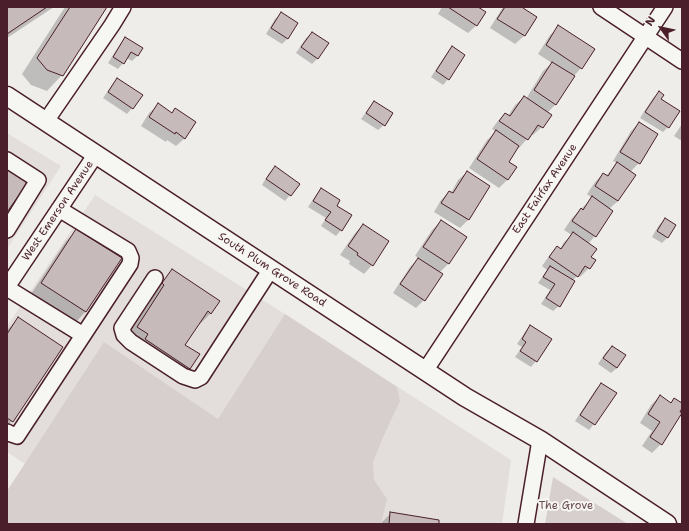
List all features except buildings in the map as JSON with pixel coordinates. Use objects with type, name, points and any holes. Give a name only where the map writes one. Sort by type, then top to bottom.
[{"type":"main road","name":"South Plum Grove Road","points":[[7,96],[465,397],[540,440],[667,524]]},
{"type":"street","points":[[46,121],[123,7]]},
{"type":"street","points":[[601,7],[682,61]]},
{"type":"street","name":"East Fairfax Avenue","points":[[425,371],[665,7]]},
{"type":"street","name":"West Emerson Avenue","points":[[7,288],[12,267],[59,209],[96,154]]},
{"type":"street","points":[[7,160],[38,180],[7,230]]},
{"type":"street","points":[[7,432],[17,436],[130,264],[131,258],[128,251],[59,209]]},
{"type":"street","points":[[155,278],[122,328],[124,335],[130,342],[183,376],[195,380],[201,377],[271,269]]},
{"type":"street","points":[[7,288],[83,335]]},
{"type":"street","points":[[526,524],[540,440]]},
{"type":"shaded area","points":[[7,133],[61,166],[7,249]]},
{"type":"shaded area","points":[[95,195],[285,314],[511,460],[502,524],[7,524],[7,491],[25,464],[7,452],[7,326]]},
{"type":"green space","points":[[285,314],[397,387],[400,401],[373,462],[374,480],[387,499],[381,524],[7,524],[7,491],[104,342],[218,419]]},
{"type":"green space","name":"The Grove","points":[[553,477],[628,524],[545,524]]}]
